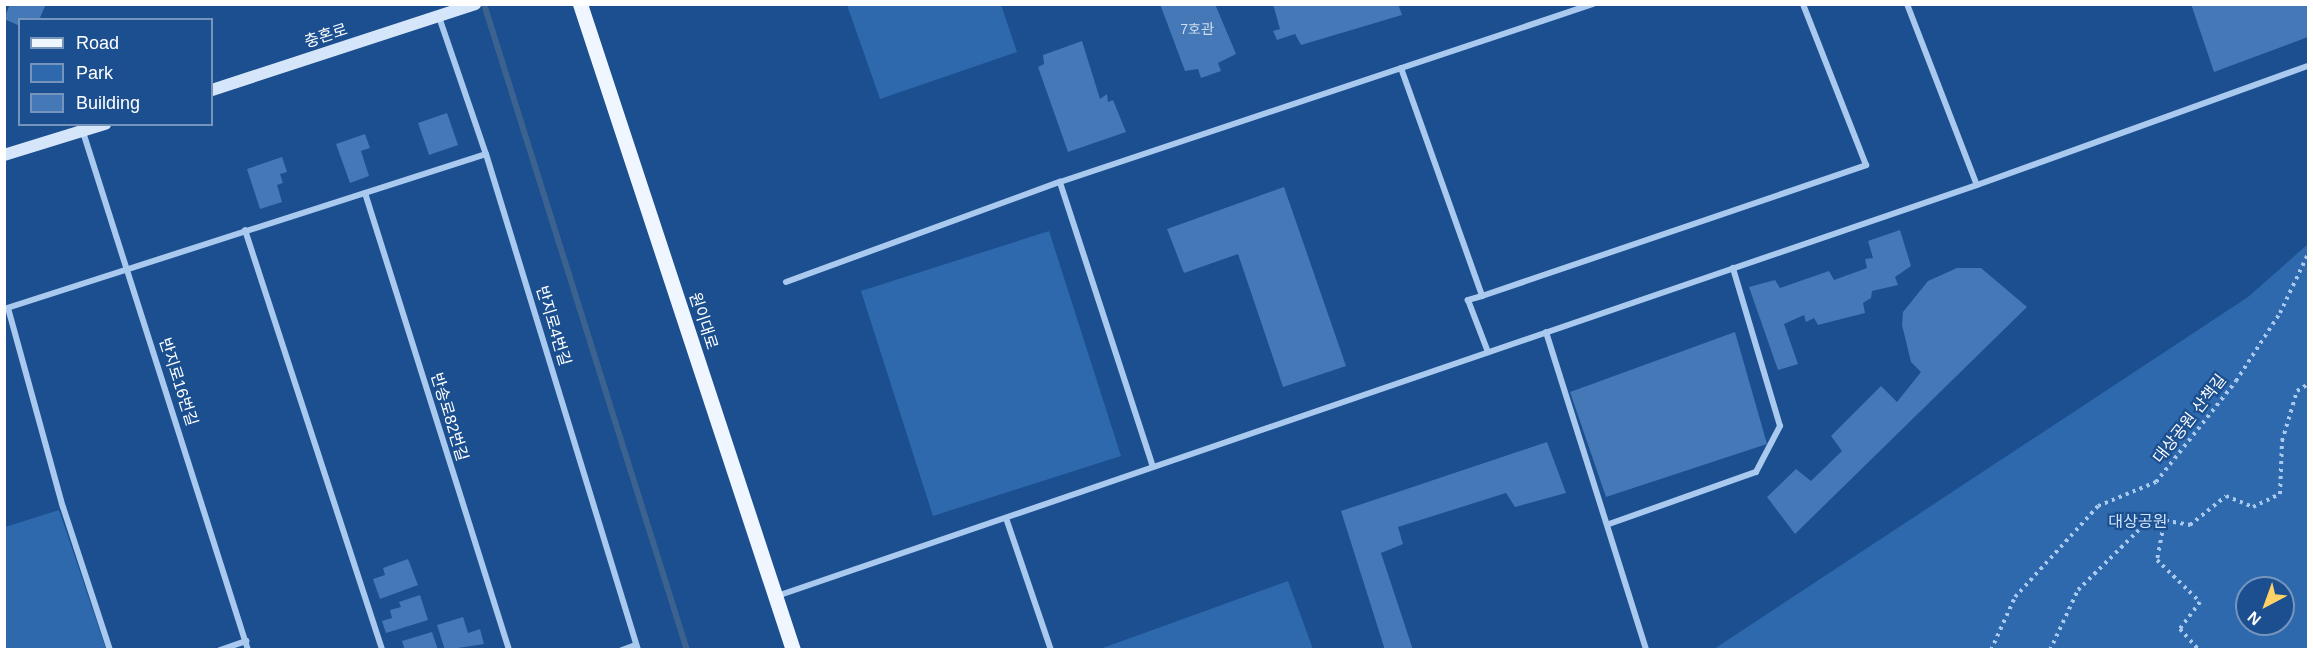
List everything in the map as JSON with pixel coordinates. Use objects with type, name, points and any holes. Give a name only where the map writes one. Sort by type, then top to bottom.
[{"type":"main road","name":"충혼로","points":[[213,90],[476,4]]},
{"type":"main road","name":"원이대로","points":[[580,4],[793,650]]},
{"type":"main road","points":[[4,155],[100,126]]},
{"type":"street","points":[[786,282],[1060,182],[1593,4]]},
{"type":"street","points":[[1488,352],[1468,300],[1866,165],[1803,4]]},
{"type":"street","points":[[1907,4],[1977,185]]},
{"type":"street","name":"반지로4번길","points":[[445,15],[637,647],[622,650]]},
{"type":"street","points":[[776,597],[1977,185],[2308,66]]},
{"type":"street","points":[[1401,68],[1482,296]]},
{"type":"street","name":"반지로16번길","points":[[83,132],[248,650]]},
{"type":"street","points":[[110,650],[63,507],[6,308],[127,267],[486,154]]},
{"type":"street","points":[[1060,182],[1154,467]]},
{"type":"street","name":"반송로82번길","points":[[365,193],[508,650]]},
{"type":"street","points":[[245,230],[382,650]]},
{"type":"street","points":[[1609,524],[1756,472],[1780,426],[1733,268]]},
{"type":"street","points":[[1546,332],[1609,524],[1646,650]]},
{"type":"street","points":[[1006,518],[1051,650]]},
{"type":"street","points":[[220,650],[246,641]]},
{"type":"path","name":"대상공원 산책길","points":[[1991,650],[2015,597],[2098,506],[2156,482],[2236,381],[2280,313],[2308,254]]},
{"type":"path","points":[[2050,650],[2078,590],[2151,518],[2165,518],[2190,525],[2226,496],[2253,507],[2280,494],[2282,441],[2296,391],[2308,384]]},
{"type":"path","points":[[2165,518],[2157,560],[2200,602],[2180,629],[2199,650]]},
{"type":"green space","points":[[847,5],[1001,5],[1017,52],[880,99]]},
{"type":"green space","points":[[1049,231],[1121,456],[933,516],[861,291]]},
{"type":"green space","name":"대상공원","points":[[2308,244],[2308,649],[1714,649],[2248,297]]},
{"type":"green space","points":[[59,510],[106,649],[5,649],[5,527]]},
{"type":"green space","points":[[1288,581],[1313,649],[1100,649]]},
{"type":"building","points":[[10,4],[46,4],[40,18],[18,18],[18,25],[4,19]]},
{"type":"building","points":[[1160,4],[1215,4],[1236,54],[1218,63],[1221,71],[1201,78],[1198,69],[1185,71]]},
{"type":"building","points":[[1273,4],[1398,4],[1402,15],[1301,45],[1295,34],[1277,40],[1273,31],[1280,29]]},
{"type":"building","points":[[2191,4],[2308,4],[2308,37],[2214,72]]},
{"type":"building","points":[[1082,41],[1100,99],[1107,94],[1108,102],[1113,100],[1126,132],[1068,152],[1038,67],[1044,64],[1043,55]]},
{"type":"building","points":[[447,113],[458,145],[429,155],[418,123]]},
{"type":"building","points":[[365,134],[370,148],[361,151],[369,176],[350,183],[336,144]]},
{"type":"building","points":[[282,157],[287,172],[280,174],[283,183],[277,185],[282,202],[260,209],[247,169]]},
{"type":"building","points":[[1284,187],[1346,366],[1283,387],[1238,254],[1184,273],[1167,229]]},
{"type":"building","points":[[1900,230],[1911,266],[1895,277],[1898,285],[1872,291],[1871,298],[1863,303],[1865,313],[1818,325],[1814,318],[1806,322],[1804,315],[1784,324],[1798,364],[1778,370],[1749,287],[1775,280],[1780,288],[1829,271],[1834,280],[1867,268],[1865,259],[1873,258],[1868,241]]},
{"type":"building","points":[[1957,268],[1981,268],[2027,307],[1795,534],[1767,497],[1796,469],[1811,481],[1842,451],[1831,436],[1881,386],[1897,402],[1921,372],[1911,362],[1902,325],[1903,312],[1928,281]]},
{"type":"building","points":[[1735,332],[1767,444],[1606,497],[1570,392]]},
{"type":"building","points":[[1547,442],[1566,493],[1515,507],[1506,493],[1398,527],[1403,544],[1381,553],[1413,650],[1385,650],[1341,511]]},
{"type":"building","points":[[408,559],[418,585],[380,599],[373,579],[385,575],[383,568]]},
{"type":"building","points":[[420,595],[428,620],[386,633],[382,621],[392,618],[390,610],[401,607],[399,602]]},
{"type":"building","points":[[463,617],[468,633],[480,629],[484,644],[445,650],[437,625]]},
{"type":"building","points":[[432,632],[438,650],[405,650],[402,641]]},
{"type":"waterway","points":[[484,4],[687,650]]}]
